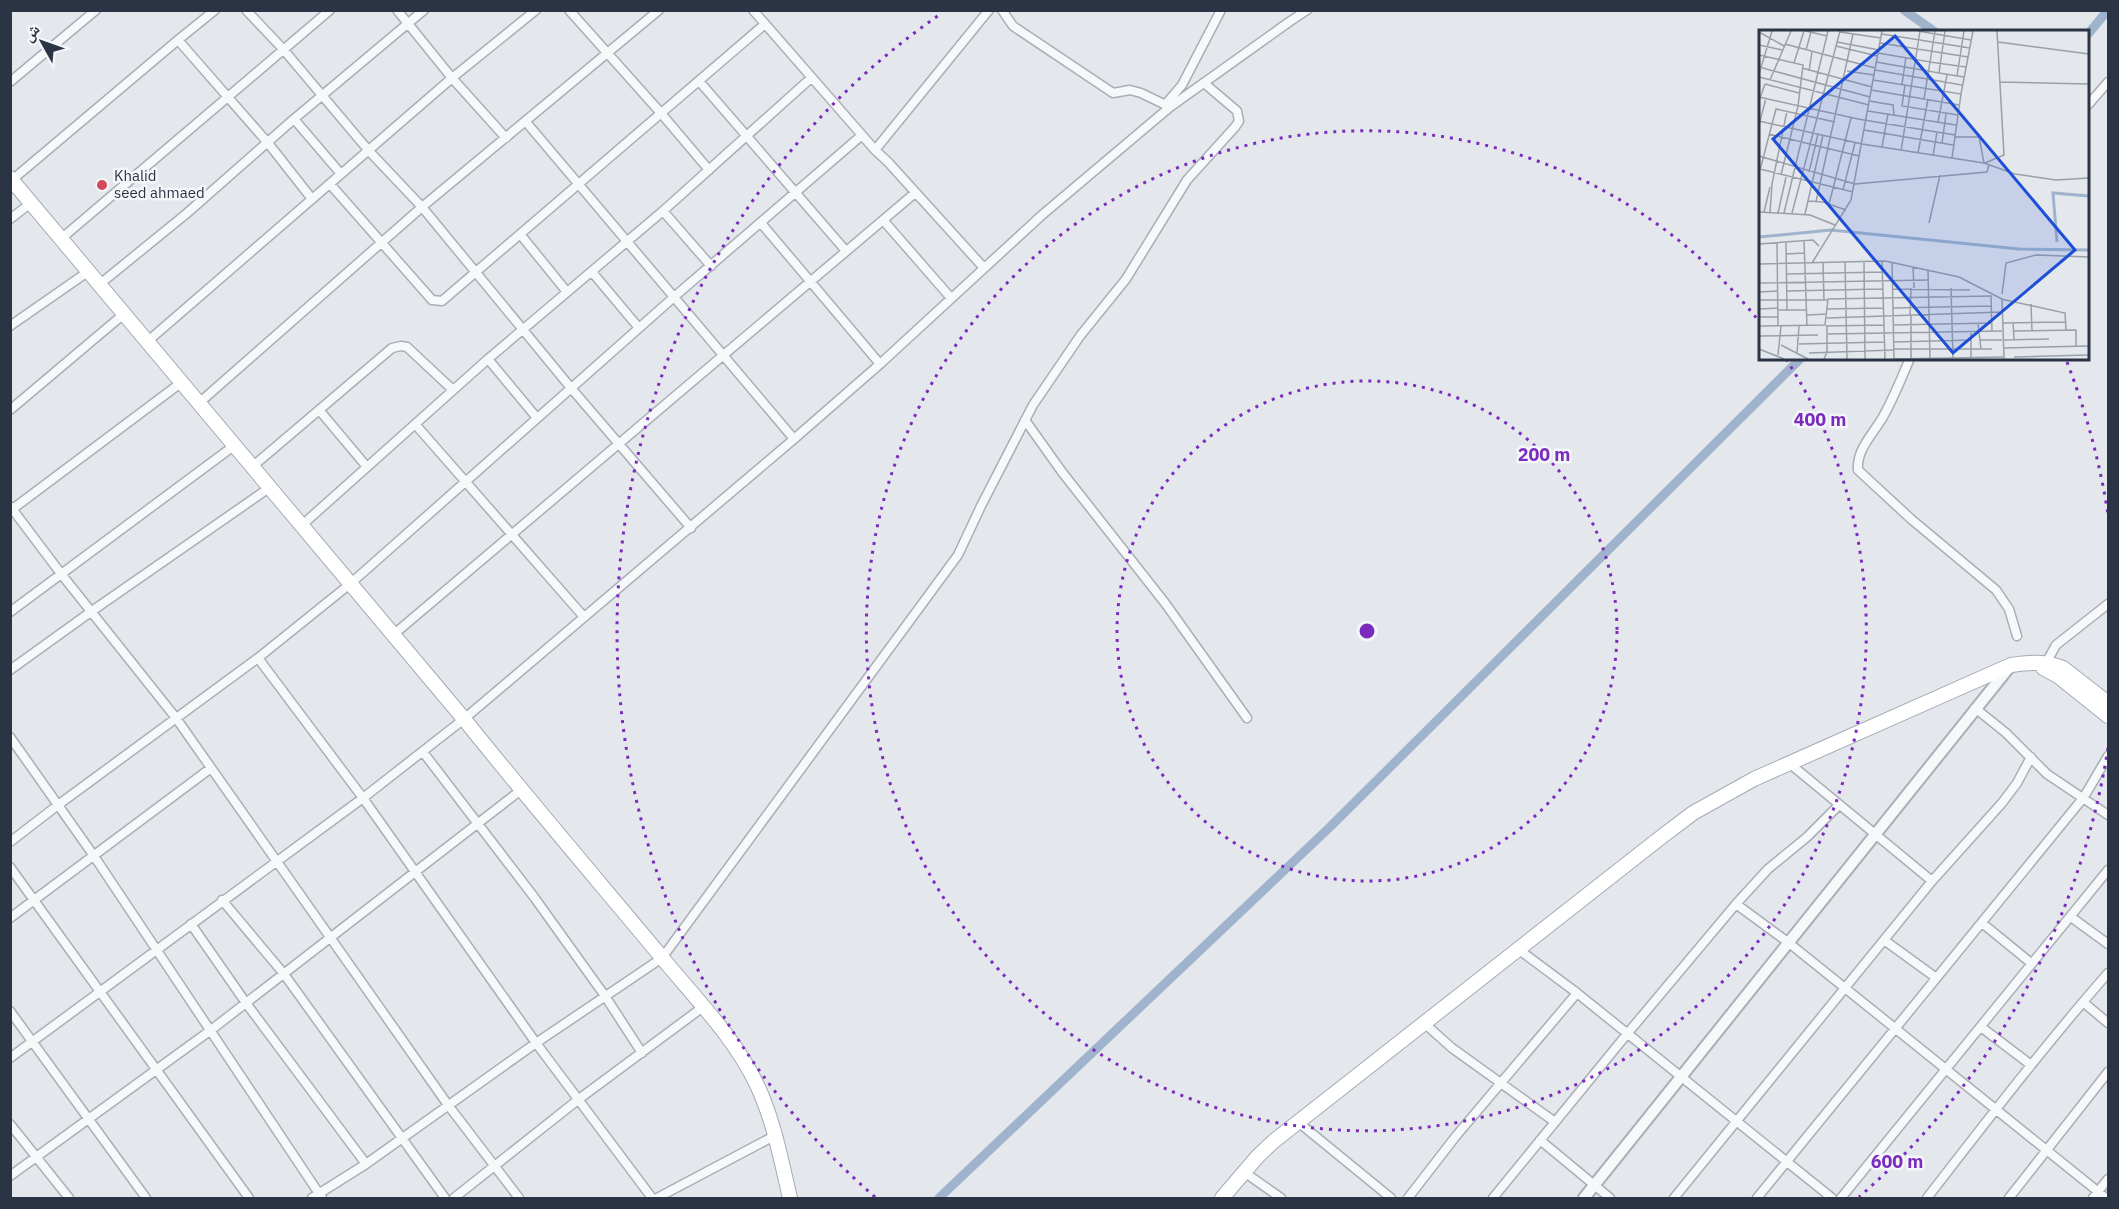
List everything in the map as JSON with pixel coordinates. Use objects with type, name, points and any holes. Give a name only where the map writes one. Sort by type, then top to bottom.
[{"type":"main road","points":[[11,179],[703,1007],[748,1068],[766,1107],[776,1135],[790,1198]]},
{"type":"main road","points":[[1222,1198],[1266,1148],[1693,813],[1754,779],[2011,665],[2063,668],[2109,703]]},
{"type":"main road","points":[[2041,665],[2109,716]]},
{"type":"street","points":[[11,179],[215,10]]},
{"type":"street","points":[[246,10],[323,94],[369,151],[422,207],[571,388],[692,528]]},
{"type":"street","points":[[62,238],[330,10]]},
{"type":"street","points":[[397,10],[452,78],[506,138]]},
{"type":"street","points":[[100,284],[424,10]]},
{"type":"street","points":[[148,341],[452,78],[536,10]]},
{"type":"street","points":[[570,10],[709,170]]},
{"type":"street","points":[[199,403],[422,207],[659,10]]},
{"type":"street","points":[[753,10],[875,150],[984,268]]},
{"type":"street","points":[[875,150],[989,10]]},
{"type":"street","points":[[1002,10],[1013,26],[1113,93],[1130,90],[1168,106]]},
{"type":"street","points":[[1168,106],[1182,85],[1221,10]]},
{"type":"street","points":[[10,1058],[277,859],[363,798],[464,719],[692,528],[880,364],[1042,215],[1168,106],[1307,10]]},
{"type":"street","points":[[10,82],[95,11]]},
{"type":"street","points":[[330,184],[432,300],[442,301],[765,24]]},
{"type":"street","points":[[178,40],[268,142],[312,199]]},
{"type":"street","points":[[301,526],[522,329],[663,211],[811,78]]},
{"type":"street","points":[[699,81],[846,251]]},
{"type":"street","points":[[2089,104],[2109,82]]},
{"type":"street","points":[[10,737],[94,856],[211,1030],[318,1197],[536,1043],[662,958],[958,555],[1033,405],[1068,352],[1126,279],[1187,180],[1239,121],[1237,111],[1204,83]]},
{"type":"street","points":[[294,119],[341,174]]},
{"type":"street","points":[[526,122],[794,439]]},
{"type":"street","points":[[10,842],[258,658],[350,584],[674,297],[862,135]]},
{"type":"street","points":[[393,635],[915,193]]},
{"type":"street","points":[[10,219],[31,203]]},
{"type":"street","points":[[663,211],[711,266]]},
{"type":"street","points":[[883,220],[951,298]]},
{"type":"street","points":[[761,223],[880,364]]},
{"type":"street","points":[[520,234],[567,292]]},
{"type":"street","points":[[10,326],[89,271]]},
{"type":"street","points":[[591,272],[639,328]]},
{"type":"street","points":[[10,410],[125,313]]},
{"type":"street","points":[[252,467],[392,348],[401,346],[413,351],[453,390]]},
{"type":"street","points":[[488,359],[537,418]]},
{"type":"street","points":[[1909,360],[1883,416],[1861,451],[1857,462],[1858,470],[1911,519],[1996,590],[2009,609],[2017,636]]},
{"type":"street","points":[[182,382],[11,509],[176,718],[448,1105],[519,1198]]},
{"type":"street","points":[[320,411],[367,467]]},
{"type":"street","points":[[1025,420],[1062,472],[1165,603],[1247,718]]},
{"type":"street","points":[[415,424],[584,617]]},
{"type":"street","points":[[10,612],[235,446]]},
{"type":"street","points":[[10,670],[269,488]]},
{"type":"street","points":[[2041,665],[2056,645],[2109,604]]},
{"type":"street","points":[[258,658],[363,798],[536,1043],[652,1198]]},
{"type":"street","points":[[1584,1198],[2011,665]]},
{"type":"street","points":[[1975,708],[2006,733],[2047,774],[2109,815]]},
{"type":"street","points":[[423,752],[534,897],[605,996],[642,1053]]},
{"type":"street","points":[[1757,1198],[2084,797],[2109,756]]},
{"type":"street","points":[[1674,1198],[1932,881],[2002,803],[2017,783],[2031,757]]},
{"type":"street","points":[[1789,763],[1932,881]]},
{"type":"street","points":[[10,918],[211,768]]},
{"type":"street","points":[[10,1176],[157,1071],[521,790]]},
{"type":"street","points":[[1493,1198],[1736,904],[1768,869],[1807,837],[1839,805]]},
{"type":"street","points":[[10,867],[249,1198]]},
{"type":"street","points":[[1841,1198],[2109,870]]},
{"type":"street","points":[[222,900],[284,974],[445,1198]]},
{"type":"street","points":[[1736,904],[1789,943],[1997,1110],[2046,1150],[2095,1195],[2106,1198]]},
{"type":"street","points":[[2072,917],[2109,944]]},
{"type":"street","points":[[1982,923],[2031,963]]},
{"type":"street","points":[[191,924],[246,1003],[366,1164]]},
{"type":"street","points":[[1884,940],[1935,977]]},
{"type":"street","points":[[1518,949],[1577,993],[1832,1198]]},
{"type":"street","points":[[1927,1198],[2031,1065],[2109,973]]},
{"type":"street","points":[[1408,1198],[1577,993]]},
{"type":"street","points":[[2083,1002],[2109,1023]]},
{"type":"street","points":[[454,1198],[579,1099],[703,1007]]},
{"type":"street","points":[[10,1011],[146,1198]]},
{"type":"street","points":[[1424,1023],[1452,1048],[1555,1122]]},
{"type":"street","points":[[1981,1027],[2031,1065]]},
{"type":"street","points":[[2008,1198],[2109,1072]]},
{"type":"street","points":[[1298,1122],[1391,1198]]},
{"type":"street","points":[[10,1124],[69,1198]]},
{"type":"street","points":[[657,1198],[776,1135]]},
{"type":"street","points":[[1540,1140],[1611,1198]]},
{"type":"street","points":[[1244,1172],[1281,1198]]},
{"type":"street","points":[[2095,1195],[2109,1179]]},
{"type":"waterway","points":[[1904,10],[1932,30]]},
{"type":"waterway","points":[[2089,33],[2108,10]]},
{"type":"waterway","points":[[939,1198],[1331,826],[1799,360]]},
{"type":"place","name":"Khalid seed ahmaed","points":[[102,185]]}]
